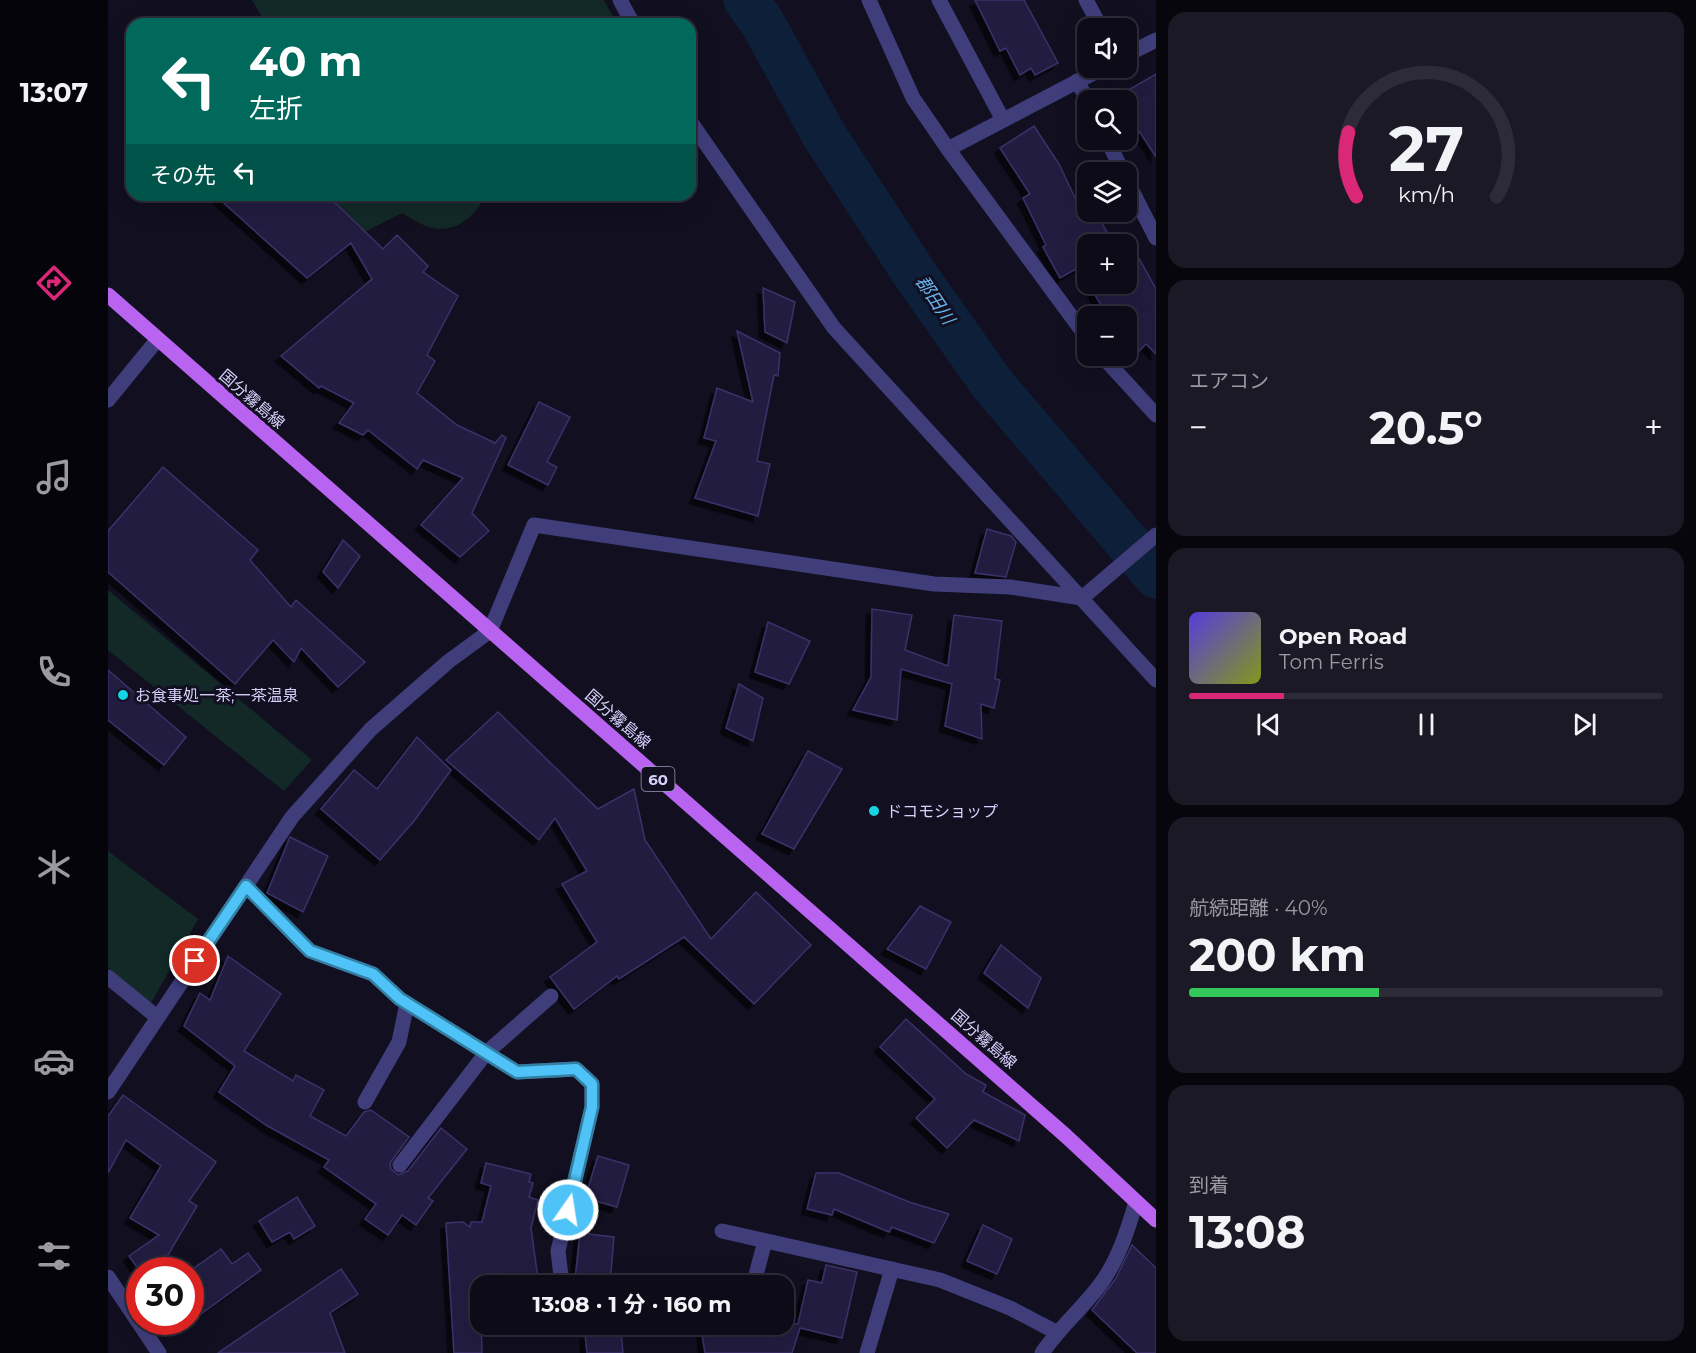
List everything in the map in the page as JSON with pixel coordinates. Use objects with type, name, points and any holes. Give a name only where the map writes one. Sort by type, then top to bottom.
[{"type":"main road","name":"国分霧島線","points":[[108,295],[1066,1136],[1156,1220]]},
{"type":"street","points":[[620,0],[630,18]]},
{"type":"street","points":[[869,0],[913,98],[1077,324]]},
{"type":"street","points":[[939,0],[1003,120]]},
{"type":"street","points":[[1086,0],[1096,18]]},
{"type":"street","points":[[1137,50],[1156,40]]},
{"type":"street","points":[[948,149],[1083,78]]},
{"type":"street","points":[[1077,81],[1082,90]]},
{"type":"street","points":[[696,130],[834,328],[1156,680]]},
{"type":"street","points":[[1137,201],[1156,238]]},
{"type":"street","points":[[108,400],[157,340]]},
{"type":"street","points":[[1111,366],[1156,415]]},
{"type":"street","points":[[108,1092],[292,817],[371,729],[449,661],[490,631],[534,525],[934,584],[1010,587],[1082,598],[1156,535]]},
{"type":"street","points":[[246,886],[310,951],[373,974],[407,1003],[517,1072],[576,1069],[592,1084],[592,1107],[558,1251],[561,1275]]},
{"type":"street","points":[[108,977],[157,1017]]},
{"type":"street","points":[[400,1166],[486,1053],[551,996]]},
{"type":"street","points":[[365,1102],[399,1042],[407,1003]]},
{"type":"street","points":[[1042,1353],[1056,1332],[1102,1282],[1124,1240],[1136,1202]]},
{"type":"street","points":[[722,1231],[940,1280],[1010,1308],[1056,1332]]},
{"type":"street","points":[[756,1275],[765,1241]]},
{"type":"street","points":[[867,1353],[892,1269]]},
{"type":"street","points":[[108,1277],[159,1353]]},
{"type":"street","points":[[108,1305],[120,1295]]},
{"type":"green space","points":[[252,0],[604,0],[614,18],[262,18]]},
{"type":"green space","points":[[333,201],[482,201],[471,216],[450,228],[429,227],[402,213],[365,232]]},
{"type":"green space","points":[[108,590],[312,760],[284,791],[108,650]]},
{"type":"green space","points":[[108,851],[198,919],[146,1012],[108,967]]},
{"type":"building","points":[[975,0],[1024,0],[1058,63],[1035,75],[1031,68],[1020,75],[1006,48],[1000,51]]},
{"type":"building","points":[[1156,74],[1156,157],[1137,128],[1137,90],[1128,90]]},
{"type":"building","points":[[1034,126],[1059,164],[1077,202],[1077,222],[1101,222],[1108,234],[1077,234],[1077,268],[1060,278],[1043,247],[1046,245],[1023,198],[1030,194],[1000,148]]},
{"type":"building","points":[[222,201],[333,201],[383,249],[397,235],[428,266],[423,272],[458,296],[427,355],[435,361],[417,393],[457,425],[495,443],[502,435],[506,438],[472,513],[489,531],[460,557],[421,525],[463,478],[423,460],[417,469],[368,430],[363,435],[339,423],[354,403],[321,386],[319,388],[281,356],[372,279],[351,243],[307,278]]},
{"type":"building","points":[[1137,255],[1156,289],[1156,354],[1146,344],[1137,353],[1137,306],[1101,306],[1095,294],[1137,294]]},
{"type":"building","points":[[763,288],[795,302],[787,343],[765,332]]},
{"type":"building","points":[[737,331],[780,353],[778,376],[774,375],[757,461],[770,464],[758,516],[695,498],[716,441],[704,438],[717,388],[753,402]]},
{"type":"building","points":[[539,402],[570,417],[547,462],[557,467],[548,485],[508,465]]},
{"type":"building","points":[[163,467],[258,550],[250,560],[291,607],[296,600],[365,662],[338,687],[301,648],[294,662],[273,640],[235,684],[108,572],[108,531]]},
{"type":"building","points":[[987,529],[1011,536],[1016,542],[1006,577],[975,573]]},
{"type":"building","points":[[343,540],[360,556],[338,588],[323,572]]},
{"type":"building","points":[[872,609],[912,615],[905,650],[948,666],[954,615],[1002,621],[995,679],[1000,680],[994,708],[981,704],[982,739],[945,726],[952,684],[901,669],[897,720],[853,710],[871,677]]},
{"type":"building","points":[[768,622],[810,641],[789,684],[755,672]]},
{"type":"building","name":"お食事処一茶;一茶温泉","points":[[108,670],[186,737],[164,765],[108,720]]},
{"type":"building","points":[[739,684],[763,698],[753,741],[726,728]]},
{"type":"building","points":[[498,712],[598,809],[634,789],[645,840],[711,939],[756,892],[811,945],[754,1004],[684,937],[619,979],[617,976],[574,1009],[550,977],[597,942],[562,884],[587,871],[555,818],[539,840],[446,760]]},
{"type":"building","points":[[417,737],[451,770],[414,821],[380,860],[321,809],[354,770],[377,789]]},
{"type":"building","points":[[808,751],[842,769],[794,849],[762,834]]},
{"type":"building","points":[[290,837],[328,856],[303,912],[267,893]]},
{"type":"building","points":[[920,906],[951,922],[926,969],[887,949]]},
{"type":"building","points":[[1001,945],[1041,978],[1028,1008],[984,973]]},
{"type":"building","points":[[228,956],[281,994],[244,1051],[293,1081],[296,1075],[324,1090],[310,1116],[346,1136],[364,1112],[371,1110],[409,1137],[390,1163],[391,1169],[398,1175],[408,1171],[441,1128],[467,1149],[428,1198],[433,1201],[416,1225],[402,1215],[388,1235],[365,1219],[376,1204],[324,1167],[329,1160],[266,1125],[219,1092],[235,1066],[184,1026],[200,993],[210,1000]]},
{"type":"building","points":[[906,1019],[966,1074],[986,1085],[983,1092],[1025,1115],[1019,1141],[974,1120],[947,1148],[916,1118],[935,1099],[880,1047]]},
{"type":"building","points":[[123,1095],[216,1162],[189,1201],[197,1206],[167,1257],[129,1256],[159,1235],[130,1218],[161,1166],[126,1140],[108,1173],[108,1116]]},
{"type":"building","points":[[598,1156],[629,1165],[617,1207],[585,1198]]},
{"type":"building","points":[[486,1163],[531,1174],[529,1182],[533,1183],[529,1197],[538,1200],[531,1228],[537,1275],[470,1275],[470,1335],[481,1335],[482,1353],[454,1353],[446,1223],[463,1222],[470,1227],[471,1222],[482,1222],[491,1186],[481,1183]]},
{"type":"building","points":[[816,1173],[839,1173],[909,1202],[949,1214],[934,1243],[892,1227],[889,1232],[834,1209],[832,1215],[807,1209]]},
{"type":"building","points":[[297,1197],[315,1226],[294,1239],[290,1232],[272,1242],[259,1221]]},
{"type":"building","points":[[983,1225],[1012,1239],[997,1274],[967,1261]]},
{"type":"building","points":[[580,1233],[614,1237],[611,1275],[576,1275]]},
{"type":"building","points":[[1132,1245],[1156,1268],[1156,1353],[1137,1353],[1092,1310],[1116,1278]]},
{"type":"building","points":[[221,1249],[232,1264],[248,1253],[261,1270],[204,1312],[204,1261]]},
{"type":"building","points":[[826,1265],[857,1272],[842,1338],[800,1328],[792,1353],[705,1353],[702,1335],[794,1335],[794,1324],[798,1324],[808,1280],[822,1283]]},
{"type":"building","points":[[341,1269],[358,1294],[330,1313],[345,1353],[218,1353]]},
{"type":"building","points":[[585,1335],[621,1335],[623,1353],[587,1353]]},
{"type":"waterway","name":"郡田川","points":[[746,0],[762,22],[824,135],[916,276],[993,385],[1156,576]]},
{"type":"place","name":"お食事処一茶;一茶温泉","points":[[123,695]]},
{"type":"place","name":"ドコモショップ","points":[[874,811]]},
{"type":"route","points":[[195,961],[246,886],[310,951],[373,974],[400,999],[517,1072],[576,1069],[592,1084],[592,1107],[568,1210]]}]
